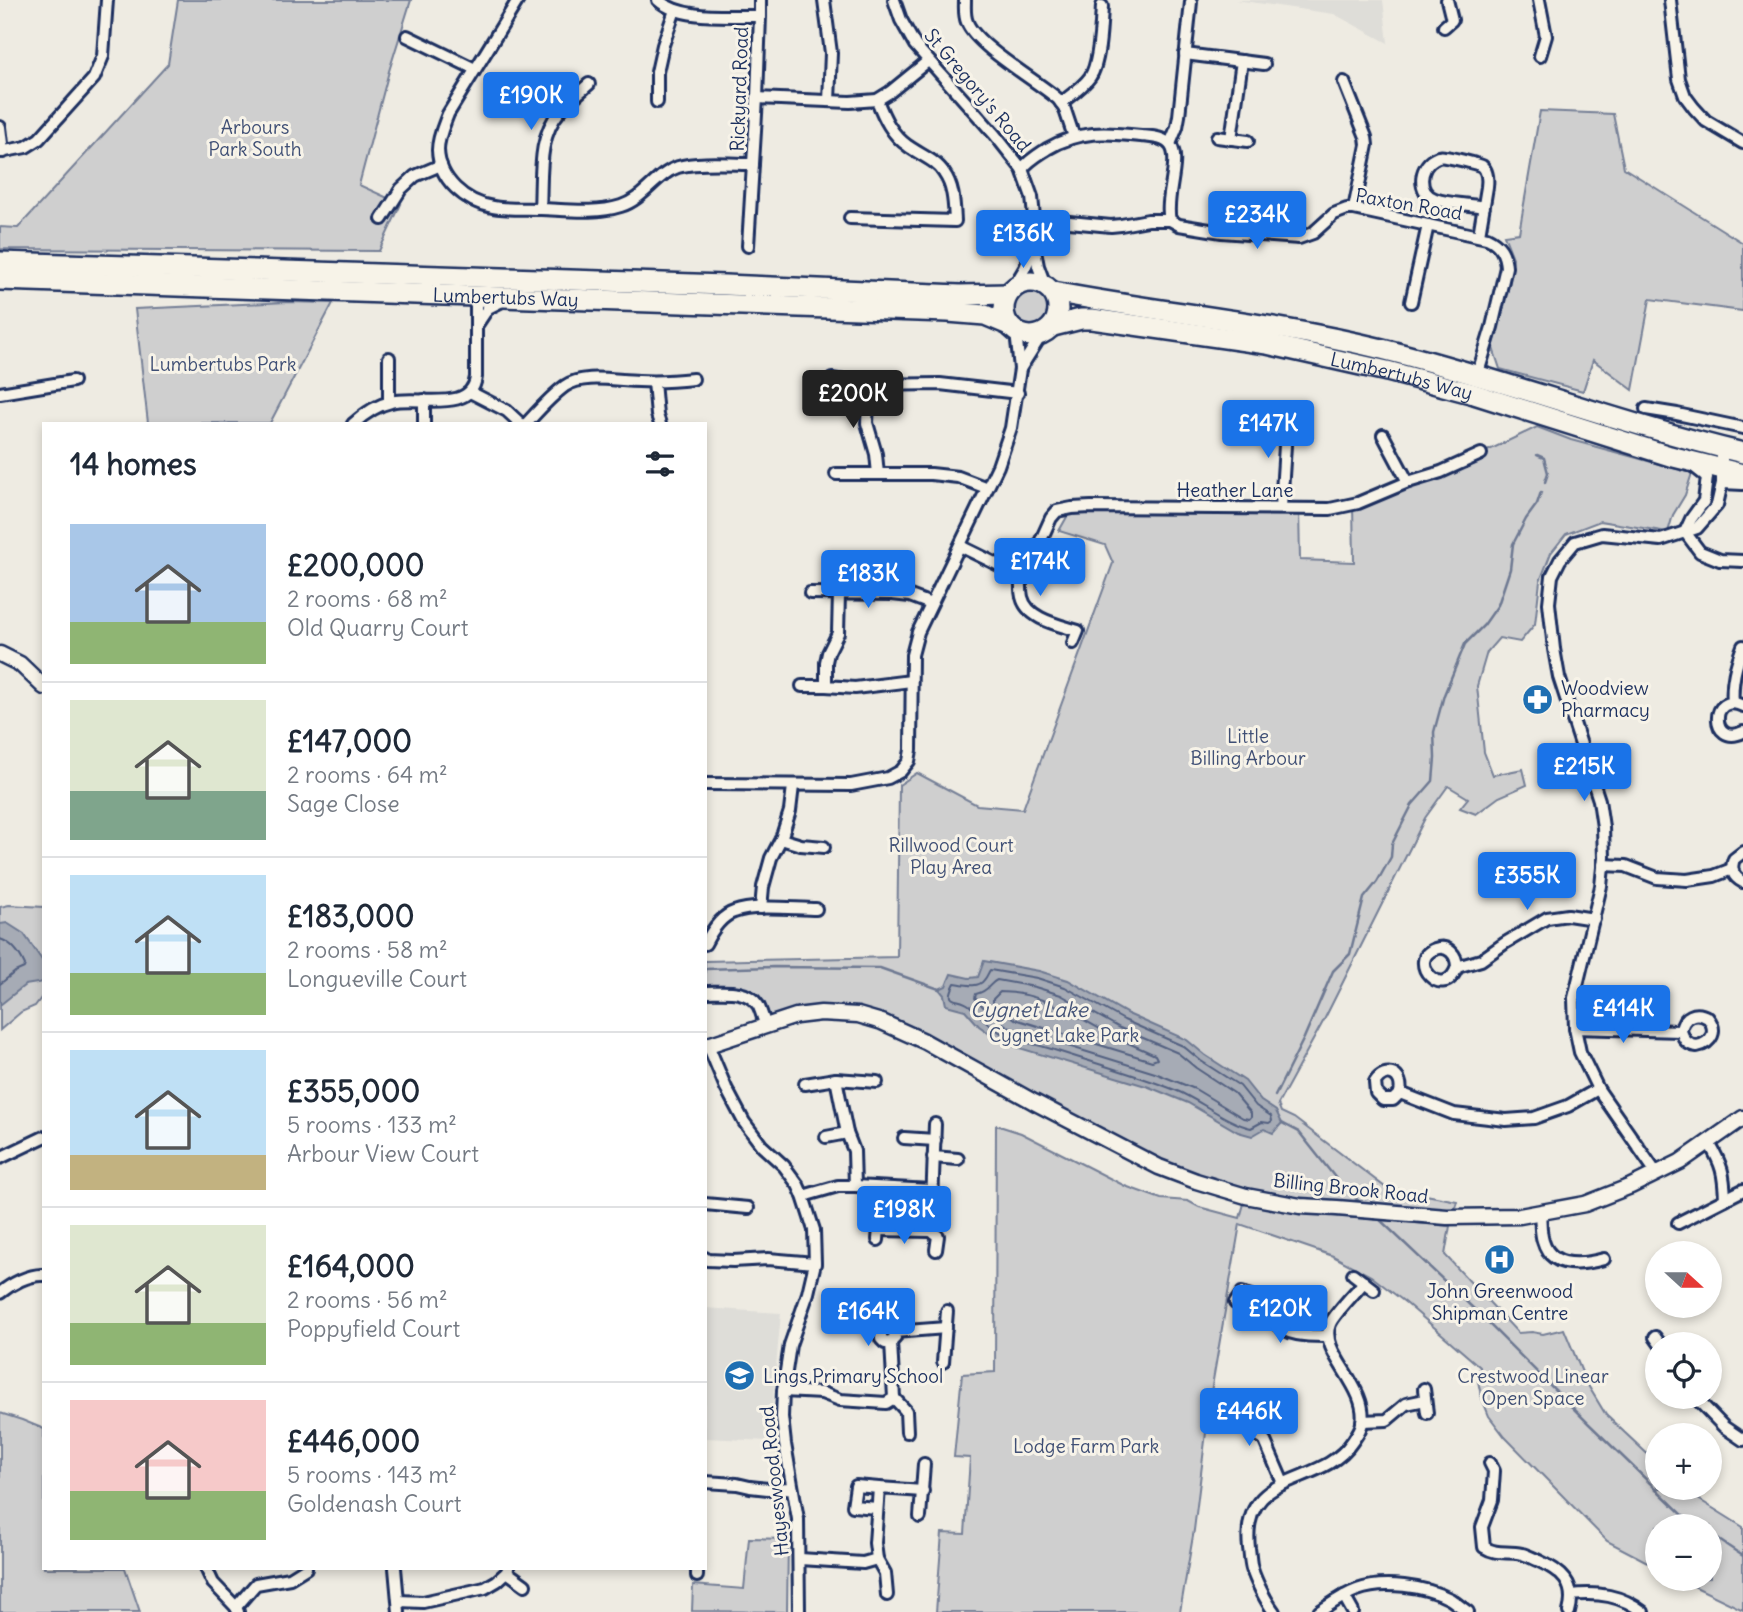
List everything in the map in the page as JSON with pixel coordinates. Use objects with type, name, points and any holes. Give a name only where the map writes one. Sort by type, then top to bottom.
[{"type":"highway","name":"Lumbertubs Way","points":[[0,261],[960,295],[1010,291]]},
{"type":"highway","name":"Lumbertubs Way","points":[[0,280],[974,313],[985,315],[1012,328]]},
{"type":"highway","points":[[1028,281],[1049,288],[1057,300],[1057,318],[1047,330],[1033,336],[1024,336],[1012,328],[1003,310],[1010,291],[1028,281]]},
{"type":"highway","name":"Lumbertubs Way","points":[[1049,288],[1294,330],[1382,349],[1743,453]]},
{"type":"highway","name":"Lumbertubs Way","points":[[1047,330],[1081,319],[1092,319],[1267,344],[1474,394],[1670,456],[1722,476],[1743,474]]},
{"type":"street","points":[[0,127],[2,152],[26,147],[39,139],[94,78],[103,57],[107,0]]},
{"type":"street","points":[[382,219],[401,189],[415,176],[441,165],[438,148],[448,114],[518,0]]},
{"type":"street","name":"Rickyard Road","points":[[658,0],[675,10],[687,13],[760,16]]},
{"type":"street","name":"Rickyard Road","points":[[748,246],[760,0]]},
{"type":"street","points":[[824,0],[831,53],[829,102]]},
{"type":"street","name":"St Gregory's Road","points":[[894,0],[907,33],[928,61],[1022,169],[1029,184],[1034,210],[1034,245]]},
{"type":"street","points":[[965,0],[967,21],[974,33],[1061,103],[1074,136]]},
{"type":"street","points":[[1444,27],[1452,20],[1447,0]]},
{"type":"street","points":[[1539,0],[1546,36],[1540,56]]},
{"type":"street","points":[[1670,0],[1679,79],[1685,96],[1706,121],[1743,143]]},
{"type":"street","points":[[1170,144],[1179,116],[1191,2]]},
{"type":"street","points":[[1061,103],[1092,74],[1097,59],[1102,6]]},
{"type":"street","points":[[657,102],[657,72],[675,10]]},
{"type":"street","points":[[407,36],[475,69]]},
{"type":"street","points":[[1185,54],[1264,64]]},
{"type":"street","points":[[757,98],[829,102],[877,100],[928,61]]},
{"type":"street","points":[[1231,139],[1241,61]]},
{"type":"street","points":[[1344,82],[1367,145],[1354,209]]},
{"type":"street","points":[[540,209],[543,149],[548,131],[559,112],[589,84]]},
{"type":"street","points":[[850,218],[955,221],[951,186],[943,171],[906,145],[893,131],[877,100]]},
{"type":"street","points":[[1022,169],[1045,150],[1074,136],[1113,133],[1166,141],[1174,154],[1168,210],[1170,220]]},
{"type":"street","points":[[1217,137],[1248,141]]},
{"type":"street","points":[[1479,235],[1488,181],[1481,166],[1445,157],[1436,158],[1427,164],[1422,184],[1426,193],[1441,200],[1483,207]]},
{"type":"street","name":"Rickyard Road","points":[[441,165],[451,184],[471,201],[494,207],[608,210],[637,198],[677,167],[753,164]]},
{"type":"street","name":"Paxton Road","points":[[1059,221],[1121,226],[1148,220],[1170,220],[1179,225],[1222,232],[1300,238],[1313,233],[1335,214],[1354,209],[1479,235],[1501,248],[1506,267],[1477,376]]},
{"type":"street","points":[[1410,302],[1428,225]]},
{"type":"street","points":[[1034,245],[1038,266],[1049,288]]},
{"type":"street","points":[[1010,291],[1025,268],[1034,245]]},
{"type":"street","points":[[356,422],[389,402],[456,399],[470,393],[475,386],[476,377],[476,296],[481,283],[487,278]]},
{"type":"street","points":[[448,295],[467,307],[476,326]]},
{"type":"street","points":[[476,326],[488,308],[509,297]]},
{"type":"street","points":[[707,784],[851,785],[888,778],[901,771],[909,761],[912,655],[918,632],[998,466],[1011,428],[1020,369],[1012,328]]},
{"type":"street","points":[[1020,369],[1047,330]]},
{"type":"street","points":[[388,358],[389,402]]},
{"type":"street","points":[[526,422],[566,386],[577,380],[592,378],[654,382],[693,379]]},
{"type":"street","points":[[832,379],[869,385],[940,384],[1017,393]]},
{"type":"street","points":[[0,393],[73,381]]},
{"type":"street","points":[[654,382],[659,422]]},
{"type":"street","points":[[869,385],[867,423],[876,454],[878,474]]},
{"type":"street","points":[[470,393],[507,411],[521,422]]},
{"type":"street","points":[[424,400],[424,422]]},
{"type":"street","points":[[1646,410],[1743,428]]},
{"type":"street","points":[[1281,507],[1287,415]]},
{"type":"street","points":[[1383,435],[1408,482]]},
{"type":"street","points":[[1657,1174],[1598,1089],[1580,1052],[1575,1028],[1574,998],[1601,886],[1604,827],[1599,800],[1563,690],[1554,649],[1549,603],[1552,576],[1560,560],[1575,542],[1602,534],[1661,540],[1697,528],[1717,505],[1722,476],[1722,448]]},
{"type":"street","name":"Heather Lane","points":[[1022,569],[1031,562],[1051,518],[1057,511],[1091,507],[1329,509],[1358,503],[1482,454]]},
{"type":"street","points":[[1670,456],[1695,467],[1707,477],[1704,501],[1685,531]]},
{"type":"street","points":[[836,474],[931,474],[958,477],[987,488]]},
{"type":"street","name":"Lumbertubs Way","points":[[1722,476],[1743,484]]},
{"type":"street","points":[[1685,531],[1699,552],[1720,560],[1743,561]]},
{"type":"street","points":[[960,546],[1011,571],[1022,569],[1022,598],[1030,611],[1041,618],[1078,631],[1073,643]]},
{"type":"street","points":[[810,593],[892,594],[910,596],[932,604]]},
{"type":"street","points":[[826,686],[828,653],[838,632],[839,594]]},
{"type":"street","points":[[1743,646],[1732,692],[1738,704],[1726,704],[1719,712],[1718,722],[1723,732],[1737,735],[1743,732]]},
{"type":"street","points":[[0,654],[20,664],[42,685]]},
{"type":"street","points":[[802,686],[855,688],[911,681]]},
{"type":"street","points":[[761,908],[763,887],[771,858],[790,811],[793,786]]},
{"type":"street","points":[[781,838],[801,845],[824,847]]},
{"type":"street","points":[[1743,852],[1734,859],[1732,869],[1737,879],[1743,882]]},
{"type":"street","points":[[1603,864],[1626,866],[1657,878],[1686,880],[1714,876],[1732,869]]},
{"type":"street","points":[[707,940],[713,930],[732,912],[761,908],[816,909]]},
{"type":"street","points":[[1457,967],[1481,960],[1547,918],[1568,915],[1594,919]]},
{"type":"street","points":[[707,992],[748,995],[758,1005],[766,1026]]},
{"type":"street","name":"Billing Brook Road","points":[[707,1045],[796,1016],[821,1013],[858,1015],[882,1022],[924,1041],[1159,1167],[1196,1181],[1246,1196],[1300,1206],[1447,1217],[1520,1216],[1585,1204],[1631,1186],[1680,1162],[1743,1118]]},
{"type":"street","points":[[1575,1028],[1681,1031]]},
{"type":"street","name":"Hayeswood Road","points":[[707,1045],[744,1122],[762,1146],[784,1166],[797,1185],[814,1230],[815,1262],[808,1293],[790,1345],[783,1391],[782,1417],[798,1519],[799,1612]]},
{"type":"street","points":[[836,1079],[847,1133],[854,1151],[855,1185]]},
{"type":"street","points":[[805,1084],[836,1079],[877,1082]]},
{"type":"street","points":[[1400,1093],[1454,1114],[1506,1120],[1534,1118],[1567,1106],[1598,1089]]},
{"type":"street","points":[[930,1231],[935,1124]]},
{"type":"street","points":[[825,1137],[847,1133]]},
{"type":"street","points":[[2,1154],[42,1138]]},
{"type":"street","points":[[904,1138],[934,1140]]},
{"type":"street","points":[[1709,1143],[1724,1173],[1725,1199]]},
{"type":"street","points":[[933,1157],[958,1159]]},
{"type":"street","points":[[803,1196],[838,1186],[855,1185],[931,1190]]},
{"type":"street","points":[[1678,1223],[1743,1190]]},
{"type":"street","points":[[707,1203],[748,1208]]},
{"type":"street","points":[[1540,1213],[1543,1242],[1552,1256],[1569,1264],[1586,1264],[1604,1259]]},
{"type":"street","points":[[880,1215],[879,1235],[930,1231],[937,1236],[936,1250]]},
{"type":"street","points":[[707,1260],[768,1259],[815,1262]]},
{"type":"street","points":[[1353,1274],[1374,1290]]},
{"type":"street","points":[[0,1293],[10,1285],[42,1275]]},
{"type":"street","points":[[1274,1612],[1252,1569],[1248,1534],[1253,1510],[1264,1495],[1283,1483],[1329,1463],[1347,1450],[1361,1428],[1363,1420],[1357,1392],[1331,1349],[1328,1336],[1330,1323],[1364,1282]]},
{"type":"street","points":[[1235,1303],[1242,1293],[1253,1295],[1266,1306],[1275,1322],[1288,1332],[1328,1336]]},
{"type":"street","points":[[943,1362],[947,1311]]},
{"type":"street","points":[[907,1432],[906,1411],[894,1398],[893,1337],[946,1328]]},
{"type":"street","points":[[783,1391],[822,1392],[840,1400],[886,1403],[894,1398]]},
{"type":"street","points":[[1363,1420],[1387,1420],[1425,1395],[1427,1413]]},
{"type":"street","points":[[1224,1409],[1237,1423],[1264,1439],[1283,1483]]},
{"type":"street","points":[[1707,1409],[1724,1427],[1743,1440]]},
{"type":"street","points":[[1490,1462],[1494,1471],[1492,1500],[1482,1527],[1484,1547],[1492,1552],[1522,1554],[1560,1573],[1568,1584],[1571,1595],[1569,1612]]},
{"type":"street","points":[[920,1517],[924,1464]]},
{"type":"street","points":[[857,1474],[853,1506],[877,1508]]},
{"type":"street","points":[[707,1482],[768,1489],[792,1488]]},
{"type":"street","points":[[856,1486],[923,1491]]},
{"type":"street","points":[[879,1488],[875,1543],[877,1559],[885,1573],[887,1595]]},
{"type":"street","points":[[800,1559],[863,1563],[877,1559]]},
{"type":"street","points":[[207,1570],[213,1583],[237,1609],[256,1584],[290,1578],[303,1570]]},
{"type":"street","points":[[395,1570],[399,1606],[485,1588],[497,1581],[507,1570],[525,1585]]},
{"type":"street","points":[[1319,1612],[1359,1589],[1381,1585],[1427,1590],[1450,1599],[1468,1612]]},
{"type":"street","points":[[1571,1595],[1590,1593],[1614,1596],[1643,1612]]},
{"type":"street","points":[[1344,1596],[1353,1612]]},
{"type":"shaded area","points":[[1236,0],[1383,0],[1388,43],[1334,14]]},
{"type":"shaded area","name":"Lings Primary School","points":[[707,1308],[781,1313],[769,1441],[707,1438]]},
{"type":"green space","name":"Arbours Park South","points":[[178,0],[411,0],[359,185],[401,204],[379,251],[0,249],[0,227],[18,228],[168,64]]},
{"type":"green space","points":[[1540,111],[1613,114],[1624,168],[1743,243],[1743,311],[1650,299],[1633,390],[1593,360],[1583,391],[1500,369],[1493,348],[1513,258],[1504,235],[1519,233]]},
{"type":"green space","points":[[1031,287],[1046,293],[1052,308],[1046,323],[1031,329],[1016,323],[1010,308],[1016,293]]},
{"type":"green space","name":"Lumbertubs Park","points":[[287,302],[333,303],[271,422],[148,422],[135,309]]},
{"type":"green space","name":"Little Billing Arbour","points":[[1537,427],[1571,440],[1692,473],[1668,532],[1600,521],[1566,534],[1551,553],[1540,581],[1535,624],[1520,642],[1499,638],[1487,652],[1477,686],[1484,752],[1493,775],[1523,769],[1527,785],[1499,797],[1476,814],[1460,808],[1468,798],[1448,786],[1425,818],[1324,1020],[1278,1104],[1281,1112],[1294,1118],[1385,1187],[1457,1201],[1452,1217],[1337,1208],[1196,1181],[858,1015],[766,1026],[748,995],[707,992],[707,961],[897,957],[899,785],[917,773],[977,805],[1023,809],[1113,563],[1105,545],[1059,531],[1072,508],[1299,508],[1300,560],[1354,562],[1353,504],[1454,467]]},
{"type":"green space","points":[[0,907],[42,907],[42,997],[35,1006],[21,1012],[0,1030]]},
{"type":"green space","name":"Lodge Farm Park","points":[[996,1125],[1021,1133],[1125,1186],[1161,1199],[1188,1201],[1199,1207],[1240,1218],[1245,1200],[1322,1215],[1450,1226],[1445,1255],[1518,1333],[1543,1334],[1564,1329],[1586,1382],[1606,1415],[1645,1452],[1645,1500],[1700,1500],[1743,1527],[1743,1610],[1704,1591],[1722,1591],[1722,1514],[1645,1514],[1645,1561],[1607,1541],[1505,1437],[1489,1416],[1478,1381],[1480,1367],[1406,1303],[1371,1276],[1333,1256],[1240,1224],[1211,1392],[1194,1530],[1180,1612],[936,1612],[942,1533],[965,1534],[970,1458],[954,1457],[962,1374],[995,1372]]},
{"type":"green space","points":[[0,1413],[42,1428],[42,1570],[126,1570],[140,1612],[0,1612]]},
{"type":"green space","points":[[749,1538],[788,1539],[787,1612],[692,1611],[693,1585],[744,1589]]},
{"type":"water","points":[[7,923],[24,934],[42,960],[42,982],[25,985],[0,1005],[0,924]]},
{"type":"water","name":"Cygnet Lake","points":[[984,961],[1039,971],[1068,980],[1128,1014],[1187,1040],[1245,1081],[1261,1101],[1276,1111],[1282,1123],[1273,1133],[1264,1129],[1252,1136],[1238,1132],[1188,1103],[1149,1087],[1003,1043],[979,1026],[965,1010],[946,1005],[944,995],[939,989],[946,986],[951,974],[978,977]]},
{"type":"waterway","points":[[1537,455],[1544,458],[1548,473],[1545,482]]},
{"type":"waterway","points":[[1275,1096],[1333,971],[1350,954],[1364,898],[1391,857],[1392,844],[1412,805],[1433,781],[1434,732],[1444,695],[1465,644],[1484,625],[1498,605],[1510,569],[1513,544],[1537,504],[1541,492]]},
{"type":"waterway","points":[[707,969],[880,968],[939,989]]},
{"type":"waterway","points":[[1282,1123],[1299,1132],[1341,1185],[1362,1204]]},
{"type":"waterway","points":[[1377,1217],[1682,1514]]},
{"type":"waterway","points":[[1722,1542],[1743,1556]]},
{"type":"place","name":"Woodview Pharmacy","points":[[1538,699]]},
{"type":"place","name":"John Greenwood Shipman Centre","points":[[1500,1260]]},
{"type":"place","name":"Lings Primary School","points":[[740,1376]]},
{"type":"park label","name":"Rillwood Court Play Area","points":[[951,856]]},
{"type":"park label","name":"Cygnet Lake Park","points":[[1064,1035]]},
{"type":"park label","name":"Crestwood Linear Open Space","points":[[1533,1387]]}]
